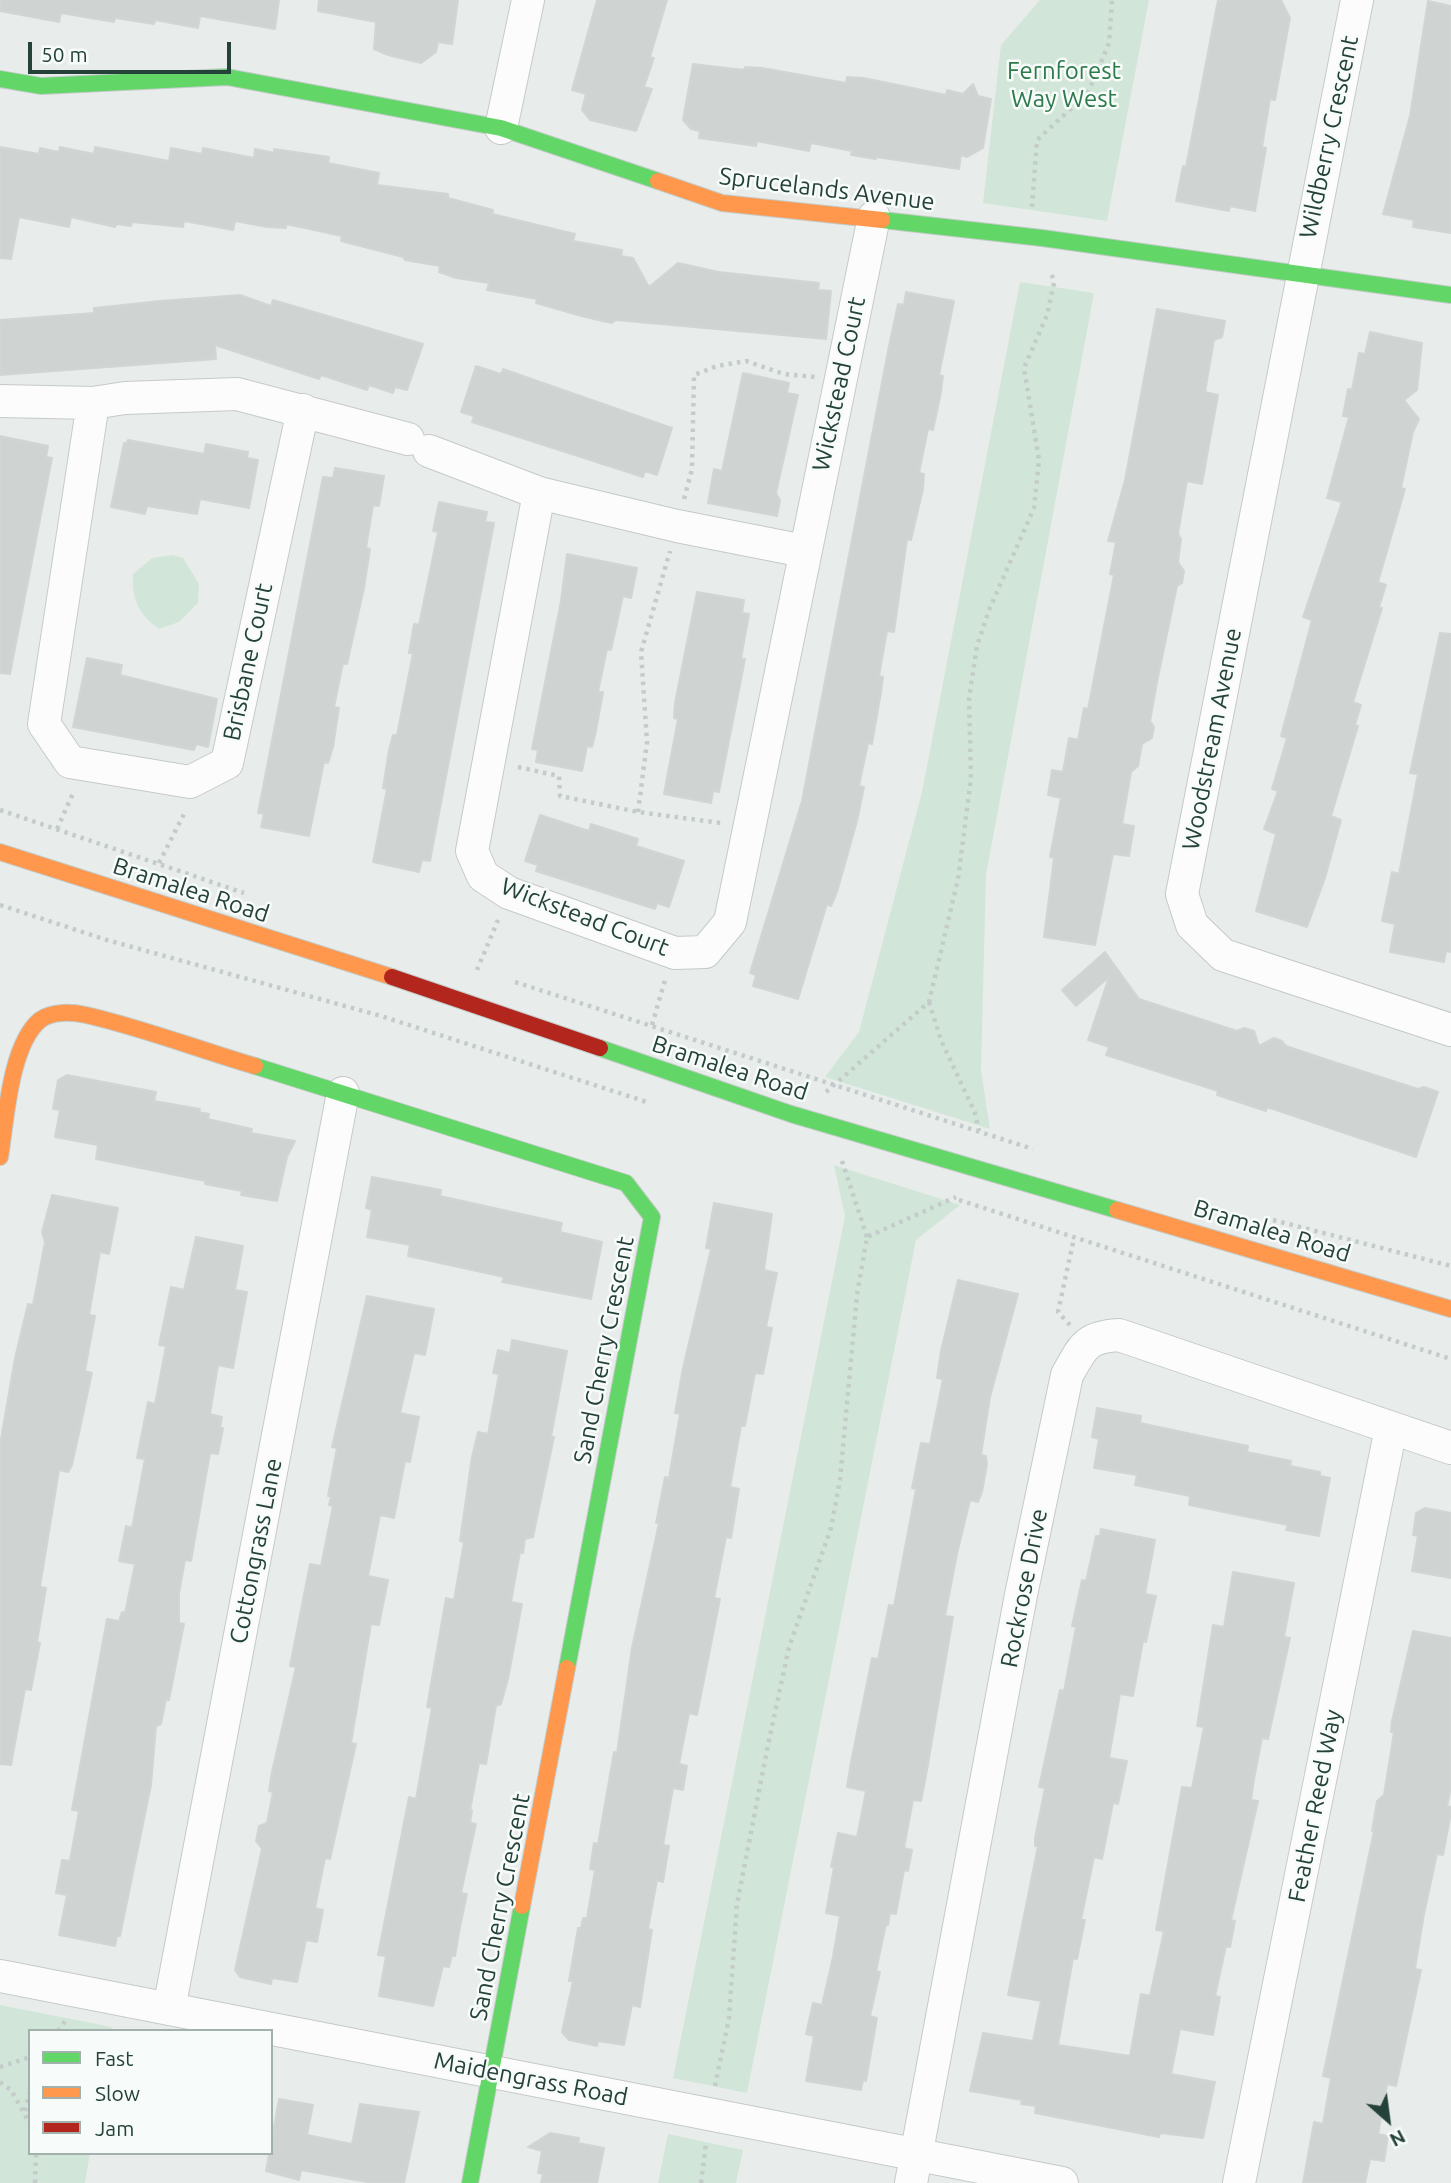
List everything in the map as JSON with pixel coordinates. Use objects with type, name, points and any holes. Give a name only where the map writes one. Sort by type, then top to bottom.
[{"type":"street","points":[[500,128],[528,0]]},
{"type":"street","name":"Wildberry Crescent","points":[[1301,273],[1357,0]]},
{"type":"street","name":"Sprucelands Avenue","points":[[0,79],[41,86],[227,77],[500,128],[722,203],[1042,238],[1451,295]]},
{"type":"street","name":"Wickstead Court","points":[[539,493],[472,851],[483,876],[509,893],[675,953],[705,952],[730,922],[874,218]]},
{"type":"street","name":"Woodstream Avenue","points":[[1301,273],[1182,894],[1192,925],[1223,955],[1451,1030]]},
{"type":"street","points":[[0,401],[93,403],[125,398],[237,394],[303,410],[418,445],[539,493],[677,526],[804,551]]},
{"type":"street","points":[[93,403],[44,724],[71,762],[190,782]]},
{"type":"street","name":"Brisbane Court","points":[[190,782],[227,763],[303,410]]},
{"type":"street","name":"Bramalea Road","points":[[0,852],[396,978],[790,1114],[829,1123],[987,1173],[1238,1244],[1451,1309]]},
{"type":"street","name":"Sand Cherry Crescent","points":[[0,1157],[23,1044],[39,1021],[58,1013],[85,1015],[344,1093],[626,1183],[653,1217],[470,2183]]},
{"type":"street","name":"Cottongrass Lane","points":[[169,2009],[344,1093]]},
{"type":"street","points":[[1086,1343],[1099,1336],[1119,1335],[1451,1448]]},
{"type":"street","name":"Rockrose Drive","points":[[914,2169],[1048,1465],[1068,1375],[1086,1343]]},
{"type":"street","name":"Feather Reed Way","points":[[1239,2183],[1391,1428]]},
{"type":"street","name":"Maidengrass Road","points":[[0,1976],[272,2029]]},
{"type":"street","name":"Maidengrass Road","points":[[273,2029],[709,2113],[914,2169],[1062,2183]]},
{"type":"path","points":[[867,1237],[954,1199],[987,1173],[975,1113],[941,1040],[929,1002],[959,867],[971,778],[969,698],[977,646],[989,610],[1034,508],[1040,460],[1024,368],[1047,315],[1054,283],[1031,203],[1037,140],[1088,93],[1109,43],[1112,0]]},
{"type":"path","points":[[638,812],[647,742],[641,652],[692,469],[694,375],[717,366],[746,361],[784,374],[840,380]]},
{"type":"path","points":[[489,760],[559,775],[560,796],[638,812],[749,827]]},
{"type":"path","points":[[57,829],[85,764]]},
{"type":"path","points":[[159,863],[188,806],[190,782]]},
{"type":"path","points":[[0,810],[248,894]]},
{"type":"path","points":[[477,970],[509,893]]},
{"type":"path","points":[[652,1025],[675,953]]},
{"type":"path","points":[[465,965],[490,974]]},
{"type":"path","points":[[502,978],[1043,1152]]},
{"type":"path","points":[[790,1114],[838,1085],[878,1044],[929,1002]]},
{"type":"path","points":[[701,2183],[709,2113],[729,2018],[737,1904],[768,1745],[789,1647],[831,1528],[840,1480],[857,1296],[867,1237],[829,1123]]},
{"type":"path","points":[[1264,1217],[1451,1266]]},
{"type":"path","points":[[1074,1238],[1058,1312],[1086,1343]]},
{"type":"path","points":[[0,2067],[28,2058]]},
{"type":"path","points":[[0,2082],[11,2090],[28,2119]]},
{"type":"path","points":[[25,2111],[28,2100]]},
{"type":"path","points":[[35,2183],[36,2155]]},
{"type":"green space","name":"Fernforest Way West","points":[[1040,0],[1149,0],[1107,221],[983,203],[1001,45]]},
{"type":"green space","points":[[1020,282],[1094,293],[986,875],[981,1070],[990,1129],[825,1077],[859,1032],[922,792]]},
{"type":"green space","points":[[173,555],[183,558],[199,584],[198,603],[179,622],[159,629],[141,612],[133,591],[133,574],[152,558]]},
{"type":"green space","points":[[834,1165],[960,1205],[916,1240],[747,2093],[673,2078],[845,1216]]},
{"type":"green space","points":[[0,2005],[112,2027],[28,2029],[28,2155],[90,2155],[85,2183],[0,2183]]},
{"type":"green space","points":[[668,2134],[743,2150],[736,2183],[658,2183]]},
{"type":"building","points":[[1,0],[279,0],[275,29],[200,16],[198,28],[155,20],[154,24],[115,18],[114,22],[61,13],[59,22],[0,11]]},
{"type":"building","points":[[319,0],[458,0],[452,44],[438,42],[436,52],[421,63],[388,55],[374,49],[376,22],[318,11]]},
{"type":"building","points":[[597,0],[667,0],[650,57],[654,58],[644,87],[652,89],[636,131],[590,120],[582,110],[586,94],[572,90]]},
{"type":"building","points":[[1218,0],[1281,0],[1290,18],[1275,100],[1270,99],[1262,147],[1266,148],[1255,211],[1230,206],[1229,211],[1176,201],[1183,166],[1186,167]]},
{"type":"building","points":[[1428,1],[1451,6],[1451,233],[1413,227],[1414,220],[1383,214],[1410,116]]},
{"type":"building","points":[[693,64],[744,70],[745,67],[762,68],[846,83],[847,77],[864,78],[946,95],[947,90],[963,94],[973,84],[978,96],[991,99],[983,148],[967,157],[961,155],[959,169],[851,155],[852,151],[811,143],[809,151],[757,141],[756,146],[699,138],[700,131],[691,129],[683,120]]},
{"type":"building","points":[[0,147],[39,154],[40,148],[59,152],[60,147],[94,154],[95,147],[169,161],[171,148],[202,154],[203,148],[254,158],[255,149],[329,157],[328,163],[379,173],[377,185],[448,194],[448,198],[493,210],[492,214],[575,234],[573,241],[622,250],[621,256],[633,258],[649,287],[678,263],[719,272],[819,283],[818,290],[831,291],[826,339],[616,320],[612,323],[536,303],[537,299],[487,290],[489,283],[456,278],[439,272],[440,266],[405,260],[403,257],[341,241],[342,236],[286,224],[286,228],[267,227],[235,221],[233,230],[184,221],[183,227],[132,222],[131,226],[117,224],[115,227],[71,217],[69,227],[19,217],[11,259],[0,258]]},
{"type":"building","points":[[906,292],[954,301],[939,375],[943,376],[941,392],[933,430],[928,429],[919,473],[924,474],[923,489],[911,540],[907,539],[894,632],[887,631],[879,676],[883,677],[881,692],[872,744],[868,743],[859,786],[864,787],[857,821],[837,892],[831,906],[827,904],[798,999],[753,986],[756,975],[750,973],[802,801],[889,346],[898,304],[904,305]]},
{"type":"building","points":[[240,295],[271,306],[273,300],[423,344],[407,390],[395,387],[393,393],[369,385],[367,390],[321,375],[319,379],[215,345],[216,359],[0,375],[0,320],[94,313],[94,308]]},
{"type":"building","points":[[1157,309],[1225,321],[1222,337],[1214,340],[1205,392],[1218,395],[1202,484],[1187,481],[1178,534],[1181,539],[1178,562],[1184,571],[1182,583],[1177,586],[1158,677],[1150,721],[1154,727],[1152,738],[1142,744],[1138,766],[1131,772],[1122,824],[1134,826],[1129,856],[1113,854],[1095,945],[1044,937],[1054,858],[1050,857],[1061,798],[1048,795],[1052,770],[1063,772],[1069,738],[1078,740],[1084,708],[1088,709],[1114,575],[1110,574],[1116,542],[1108,541],[1125,480]]},
{"type":"building","points":[[1370,332],[1422,343],[1417,390],[1404,400],[1419,419],[1413,432],[1401,488],[1405,489],[1378,582],[1386,585],[1379,607],[1382,608],[1353,702],[1361,705],[1355,725],[1358,726],[1331,816],[1341,820],[1325,878],[1307,927],[1256,911],[1276,834],[1264,829],[1278,791],[1272,789],[1287,738],[1281,736],[1312,620],[1303,617],[1342,502],[1327,498],[1349,417],[1343,416],[1348,389],[1352,390],[1359,353],[1365,354]]},
{"type":"building","points":[[476,366],[501,374],[503,369],[672,428],[657,475],[645,471],[643,477],[472,422],[474,416],[461,412]]},
{"type":"building","points":[[743,373],[789,383],[787,393],[798,395],[776,493],[780,500],[777,516],[708,503],[714,469],[722,471]]},
{"type":"building","points":[[0,436],[48,446],[46,457],[52,458],[10,674],[0,673]]},
{"type":"building","points":[[128,440],[204,454],[206,444],[248,452],[247,458],[258,460],[249,508],[200,499],[197,514],[147,506],[145,514],[111,507],[124,443]]},
{"type":"building","points":[[335,468],[384,476],[379,506],[373,505],[366,548],[370,549],[364,588],[334,707],[339,708],[333,747],[328,763],[324,762],[309,836],[261,827],[264,814],[258,813],[323,477],[333,478]]},
{"type":"building","points":[[439,502],[487,512],[485,522],[494,523],[430,861],[422,860],[419,872],[373,862],[387,789],[383,788],[389,750],[393,735],[397,735],[413,653],[409,653],[414,624],[419,625],[438,532],[433,531]]},
{"type":"building","points":[[567,554],[637,568],[631,598],[623,596],[611,650],[607,649],[598,692],[603,692],[596,731],[592,747],[587,746],[582,771],[536,762],[538,750],[532,749],[561,601]]},
{"type":"building","points":[[697,592],[744,600],[742,613],[749,614],[741,659],[745,659],[719,792],[713,791],[711,803],[664,794],[678,719],[674,718],[675,703]]},
{"type":"building","points":[[1440,633],[1451,634],[1451,952],[1446,951],[1444,962],[1390,952],[1395,924],[1382,921],[1392,872],[1399,874],[1418,774],[1410,773]]},
{"type":"building","points":[[87,658],[122,665],[120,675],[217,699],[208,747],[196,744],[194,750],[73,727]]},
{"type":"building","points":[[540,815],[589,831],[591,824],[638,839],[636,846],[684,861],[669,907],[657,903],[655,909],[536,871],[538,865],[525,861]]},
{"type":"building","points":[[1105,952],[1139,999],[1237,1031],[1244,1028],[1254,1031],[1259,1046],[1274,1038],[1286,1046],[1337,1063],[1418,1089],[1424,1087],[1438,1092],[1416,1157],[1267,1107],[1266,1111],[1217,1095],[1218,1091],[1106,1055],[1109,1047],[1088,1040],[1109,977],[1076,1006],[1062,990]]},
{"type":"building","points":[[67,1075],[156,1092],[154,1101],[200,1109],[199,1112],[209,1114],[208,1119],[252,1129],[251,1133],[295,1141],[287,1157],[277,1201],[241,1195],[242,1191],[205,1184],[205,1181],[96,1159],[98,1145],[55,1137],[60,1110],[53,1109],[58,1080]]},
{"type":"building","points":[[372,1177],[441,1190],[440,1196],[562,1223],[560,1232],[602,1242],[591,1299],[502,1282],[504,1277],[408,1256],[410,1245],[367,1237],[372,1210],[366,1208]]},
{"type":"building","points":[[52,1195],[118,1208],[109,1254],[100,1252],[89,1315],[95,1316],[85,1371],[92,1373],[72,1465],[68,1472],[59,1470],[40,1587],[46,1588],[37,1642],[40,1643],[31,1690],[25,1689],[11,1765],[0,1764],[0,1445],[15,1358],[28,1304],[33,1305],[45,1242],[42,1232]]},
{"type":"building","points":[[714,1203],[772,1214],[764,1270],[777,1273],[766,1327],[772,1328],[763,1374],[755,1373],[745,1426],[741,1426],[730,1487],[739,1489],[731,1538],[726,1537],[714,1598],[720,1599],[697,1715],[689,1713],[679,1764],[687,1766],[683,1790],[673,1788],[663,1845],[669,1846],[663,1882],[657,1880],[648,1929],[652,1930],[640,2007],[632,2005],[624,2045],[598,2041],[597,2046],[569,2040],[562,2032],[573,1981],[569,1981],[578,1928],[581,1928],[583,1918],[587,1918],[595,1870],[590,1869],[594,1843],[598,1844],[614,1752],[617,1753],[632,1648],[659,1523],[656,1523],[665,1477],[669,1478],[680,1414],[675,1413],[711,1249],[706,1248]]},
{"type":"building","points":[[196,1237],[243,1246],[235,1290],[247,1292],[233,1368],[218,1365],[210,1414],[222,1417],[220,1428],[223,1428],[218,1454],[210,1453],[191,1561],[185,1560],[179,1593],[179,1623],[184,1624],[169,1700],[166,1699],[161,1724],[156,1726],[151,1785],[120,1936],[117,1936],[115,1946],[59,1935],[67,1895],[56,1893],[62,1860],[70,1861],[79,1811],[72,1810],[107,1619],[119,1621],[122,1612],[125,1613],[135,1564],[119,1561],[126,1526],[132,1528],[145,1459],[137,1458],[148,1402],[155,1404],[166,1346],[159,1345],[171,1287],[184,1290]]},
{"type":"building","points":[[958,1280],[1018,1294],[990,1397],[981,1455],[986,1456],[987,1464],[982,1492],[978,1502],[970,1500],[957,1554],[945,1616],[953,1617],[927,1770],[921,1801],[913,1800],[904,1848],[912,1850],[908,1871],[904,1870],[896,1914],[890,1913],[888,1925],[886,1924],[876,1971],[880,1972],[870,2016],[877,2018],[866,2081],[863,2080],[861,2090],[806,2081],[814,2036],[806,2034],[813,2003],[822,2005],[833,1957],[840,1916],[826,1913],[834,1867],[831,1867],[838,1833],[857,1837],[866,1791],[847,1787],[851,1762],[872,1658],[878,1659],[889,1605],[894,1606],[916,1489],[912,1488],[921,1443],[930,1444],[943,1379],[937,1378],[941,1351]]},
{"type":"building","points":[[367,1296],[434,1309],[425,1355],[414,1353],[400,1413],[419,1417],[410,1462],[405,1461],[394,1518],[380,1515],[368,1576],[388,1580],[379,1625],[371,1624],[351,1743],[356,1744],[330,1859],[325,1858],[315,1908],[323,1910],[317,1942],[306,1940],[297,1982],[272,1978],[271,1984],[240,1977],[235,1970],[262,1849],[256,1841],[259,1826],[267,1823],[273,1792],[269,1791],[272,1772],[296,1667],[290,1666],[310,1564],[321,1566],[333,1506],[329,1505],[331,1496],[328,1496],[337,1448],[332,1447]]},
{"type":"building","points":[[512,1340],[567,1351],[551,1437],[554,1437],[533,1537],[525,1539],[523,1553],[520,1552],[511,1602],[522,1604],[508,1679],[501,1704],[496,1706],[486,1764],[479,1763],[470,1810],[470,1823],[476,1824],[461,1893],[467,1894],[455,1956],[452,1955],[449,1967],[443,1966],[433,2006],[379,1996],[386,1956],[378,1955],[409,1797],[416,1799],[432,1708],[427,1707],[446,1598],[454,1600],[464,1542],[460,1541],[472,1457],[478,1432],[488,1434],[499,1374],[493,1373],[498,1350],[510,1353]]},
{"type":"building","points":[[1097,1408],[1141,1416],[1140,1423],[1248,1446],[1247,1452],[1291,1461],[1290,1466],[1320,1472],[1320,1476],[1330,1478],[1319,1536],[1286,1530],[1288,1525],[1189,1505],[1190,1496],[1135,1485],[1137,1475],[1094,1468],[1099,1439],[1092,1437]]},
{"type":"building","points":[[1425,1508],[1451,1513],[1451,1578],[1412,1571],[1418,1536],[1413,1535],[1416,1513]]},
{"type":"building","points":[[1101,1529],[1155,1540],[1145,1594],[1156,1596],[1146,1642],[1143,1641],[1133,1696],[1120,1694],[1109,1758],[1127,1761],[1118,1804],[1113,1803],[1102,1859],[1094,1857],[1081,1920],[1085,1920],[1077,1959],[1073,1958],[1058,2045],[1130,2056],[1141,1994],[1150,1996],[1164,1931],[1156,1930],[1182,1787],[1192,1788],[1204,1727],[1197,1726],[1213,1625],[1224,1627],[1233,1572],[1294,1583],[1284,1637],[1290,1638],[1268,1739],[1262,1738],[1254,1779],[1251,1800],[1258,1801],[1231,1920],[1235,1921],[1230,1947],[1226,1946],[1215,1996],[1220,1997],[1213,2035],[1180,2029],[1171,2074],[1215,2082],[1203,2138],[1160,2133],[1159,2137],[1035,2113],[1036,2106],[1021,2104],[1022,2100],[970,2091],[983,2033],[1033,2041],[1041,2001],[1008,1995],[1038,1846],[1035,1846],[1035,1838],[1045,1788],[1039,1787],[1060,1690],[1064,1691],[1076,1627],[1072,1626],[1082,1580],[1086,1581],[1096,1536],[1100,1536]]},
{"type":"building","points":[[1413,1631],[1451,1638],[1451,1787],[1447,1806],[1451,1807],[1451,1813],[1443,1855],[1437,1854],[1424,1914],[1415,1969],[1421,1970],[1396,2086],[1387,2084],[1378,2134],[1388,2136],[1384,2161],[1370,2159],[1365,2183],[1303,2183],[1314,2122],[1323,2124],[1331,2078],[1323,2076],[1374,1831],[1377,1801],[1384,1795],[1394,1732],[1391,1732],[1392,1721]]},
{"type":"building","points":[[279,2099],[313,2105],[307,2135],[352,2144],[360,2104],[419,2112],[404,2183],[372,2183],[301,2170],[299,2180],[266,2171],[269,2155],[273,2155],[273,2132]]},
{"type":"building","points":[[550,2133],[579,2138],[578,2143],[604,2148],[597,2183],[541,2183],[543,2174],[538,2173],[542,2151],[528,2147]]},
{"type":"traffic: fast","points":[[0,79],[41,86],[227,77],[501,128],[658,181]]},
{"type":"traffic: fast","points":[[882,220],[1042,238],[1451,295]]},
{"type":"traffic: fast","points":[[600,1048],[791,1114],[1117,1210]]},
{"type":"traffic: fast","points":[[255,1066],[626,1183],[652,1217],[567,1668]]},
{"type":"traffic: fast","points":[[470,2183],[522,1906]]},
{"type":"traffic: slow","points":[[658,181],[722,203],[882,220]]},
{"type":"traffic: slow","points":[[0,852],[392,977]]},
{"type":"traffic: slow","points":[[0,1157],[7,1104],[22,1047],[40,1020],[50,1015],[75,1013],[107,1020],[255,1066]]},
{"type":"traffic: slow","points":[[1117,1210],[1451,1309]]},
{"type":"traffic: slow","points":[[522,1906],[567,1668]]},
{"type":"traffic: jam","points":[[392,977],[600,1048]]}]
